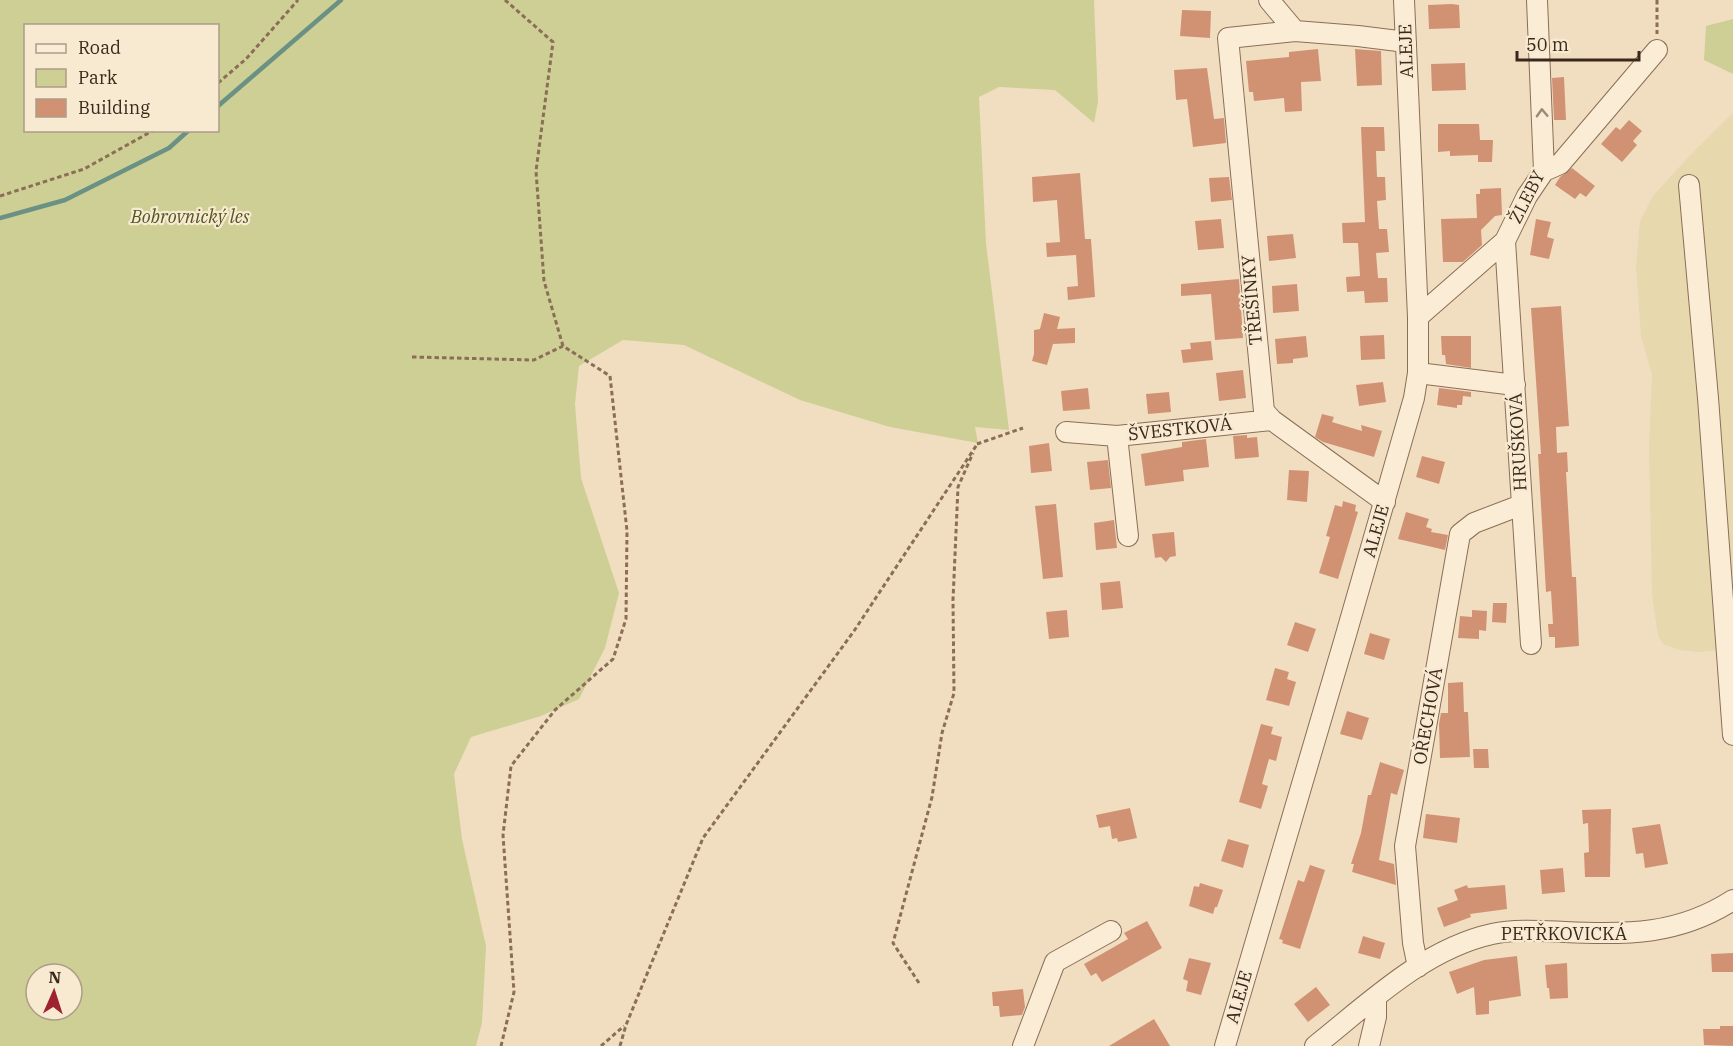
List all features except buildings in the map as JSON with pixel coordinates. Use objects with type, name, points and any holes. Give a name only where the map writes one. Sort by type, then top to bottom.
[{"type":"street","points":[[1269,0],[1295,31],[1406,42]]},
{"type":"street","name":"ALEJE","points":[[1225,1046],[1414,398],[1418,373],[1418,317],[1404,0]]},
{"type":"street","name":"ŽLEBY","points":[[1418,317],[1505,241],[1527,196],[1544,171],[1537,0]]},
{"type":"street","name":"TŘEŠÍNKY","points":[[1272,420],[1263,411],[1258,368],[1228,38],[1295,31]]},
{"type":"street","points":[[1544,171],[1560,164],[1657,51]]},
{"type":"street","points":[[1689,185],[1708,398],[1733,735]]},
{"type":"street","name":"HRUŠKOVÁ","points":[[1505,241],[1531,644]]},
{"type":"street","points":[[1418,373],[1515,385]]},
{"type":"street","points":[[1272,420],[1384,502]]},
{"type":"street","name":"ŠVESTKOVÁ","points":[[1128,536],[1116,436],[1272,420]]},
{"type":"street","points":[[1066,432],[1116,436]]},
{"type":"street","name":"OŘECHOVÁ","points":[[1418,967],[1413,943],[1405,846],[1460,534],[1474,523],[1521,505]]},
{"type":"street","name":"PETŘKOVICKÁ","points":[[1315,1046],[1418,967],[1458,946],[1489,935],[1526,931],[1611,934],[1650,932],[1692,921],[1733,900]]},
{"type":"street","points":[[1023,1046],[1055,962],[1111,931]]},
{"type":"street","points":[[1369,1046],[1376,1017],[1376,998]]},
{"type":"path","points":[[219,82],[246,59],[298,0]]},
{"type":"path","points":[[501,1046],[514,992],[503,835],[511,766],[555,710],[613,659],[626,619],[627,531],[610,376],[563,346],[544,281],[536,171],[553,42],[505,0]]},
{"type":"path","points":[[1657,0],[1657,51]]},
{"type":"path","points":[[0,196],[84,169],[150,132]]},
{"type":"path","points":[[412,357],[534,360],[563,346]]},
{"type":"path","points":[[620,1046],[626,1025],[703,838],[854,631],[978,443],[1023,428]]},
{"type":"path","points":[[919,983],[893,943],[932,797],[942,733],[954,693],[953,600],[958,487],[978,443]]},
{"type":"path","points":[[601,1046],[626,1025]]},
{"type":"shaded area","points":[[1733,113],[1733,649],[1698,652],[1664,645],[1658,636],[1652,595],[1649,446],[1652,375],[1641,336],[1636,267],[1640,221],[1653,196]]},
{"type":"green space","name":"Bobrovnický les","points":[[0,0],[1094,0],[1098,102],[1094,123],[1055,90],[999,87],[979,97],[986,243],[1009,430],[975,427],[978,443],[890,427],[800,400],[684,345],[623,340],[579,366],[575,404],[581,478],[619,593],[605,648],[579,699],[541,716],[471,737],[454,774],[462,839],[486,946],[482,1023],[476,1046],[0,1046]]},
{"type":"green space","points":[[1733,19],[1733,74],[1704,60],[1706,26]]},
{"type":"waterway","points":[[219,105],[341,0]]},
{"type":"waterway","points":[[0,218],[65,200],[169,148],[187,132]]}]
